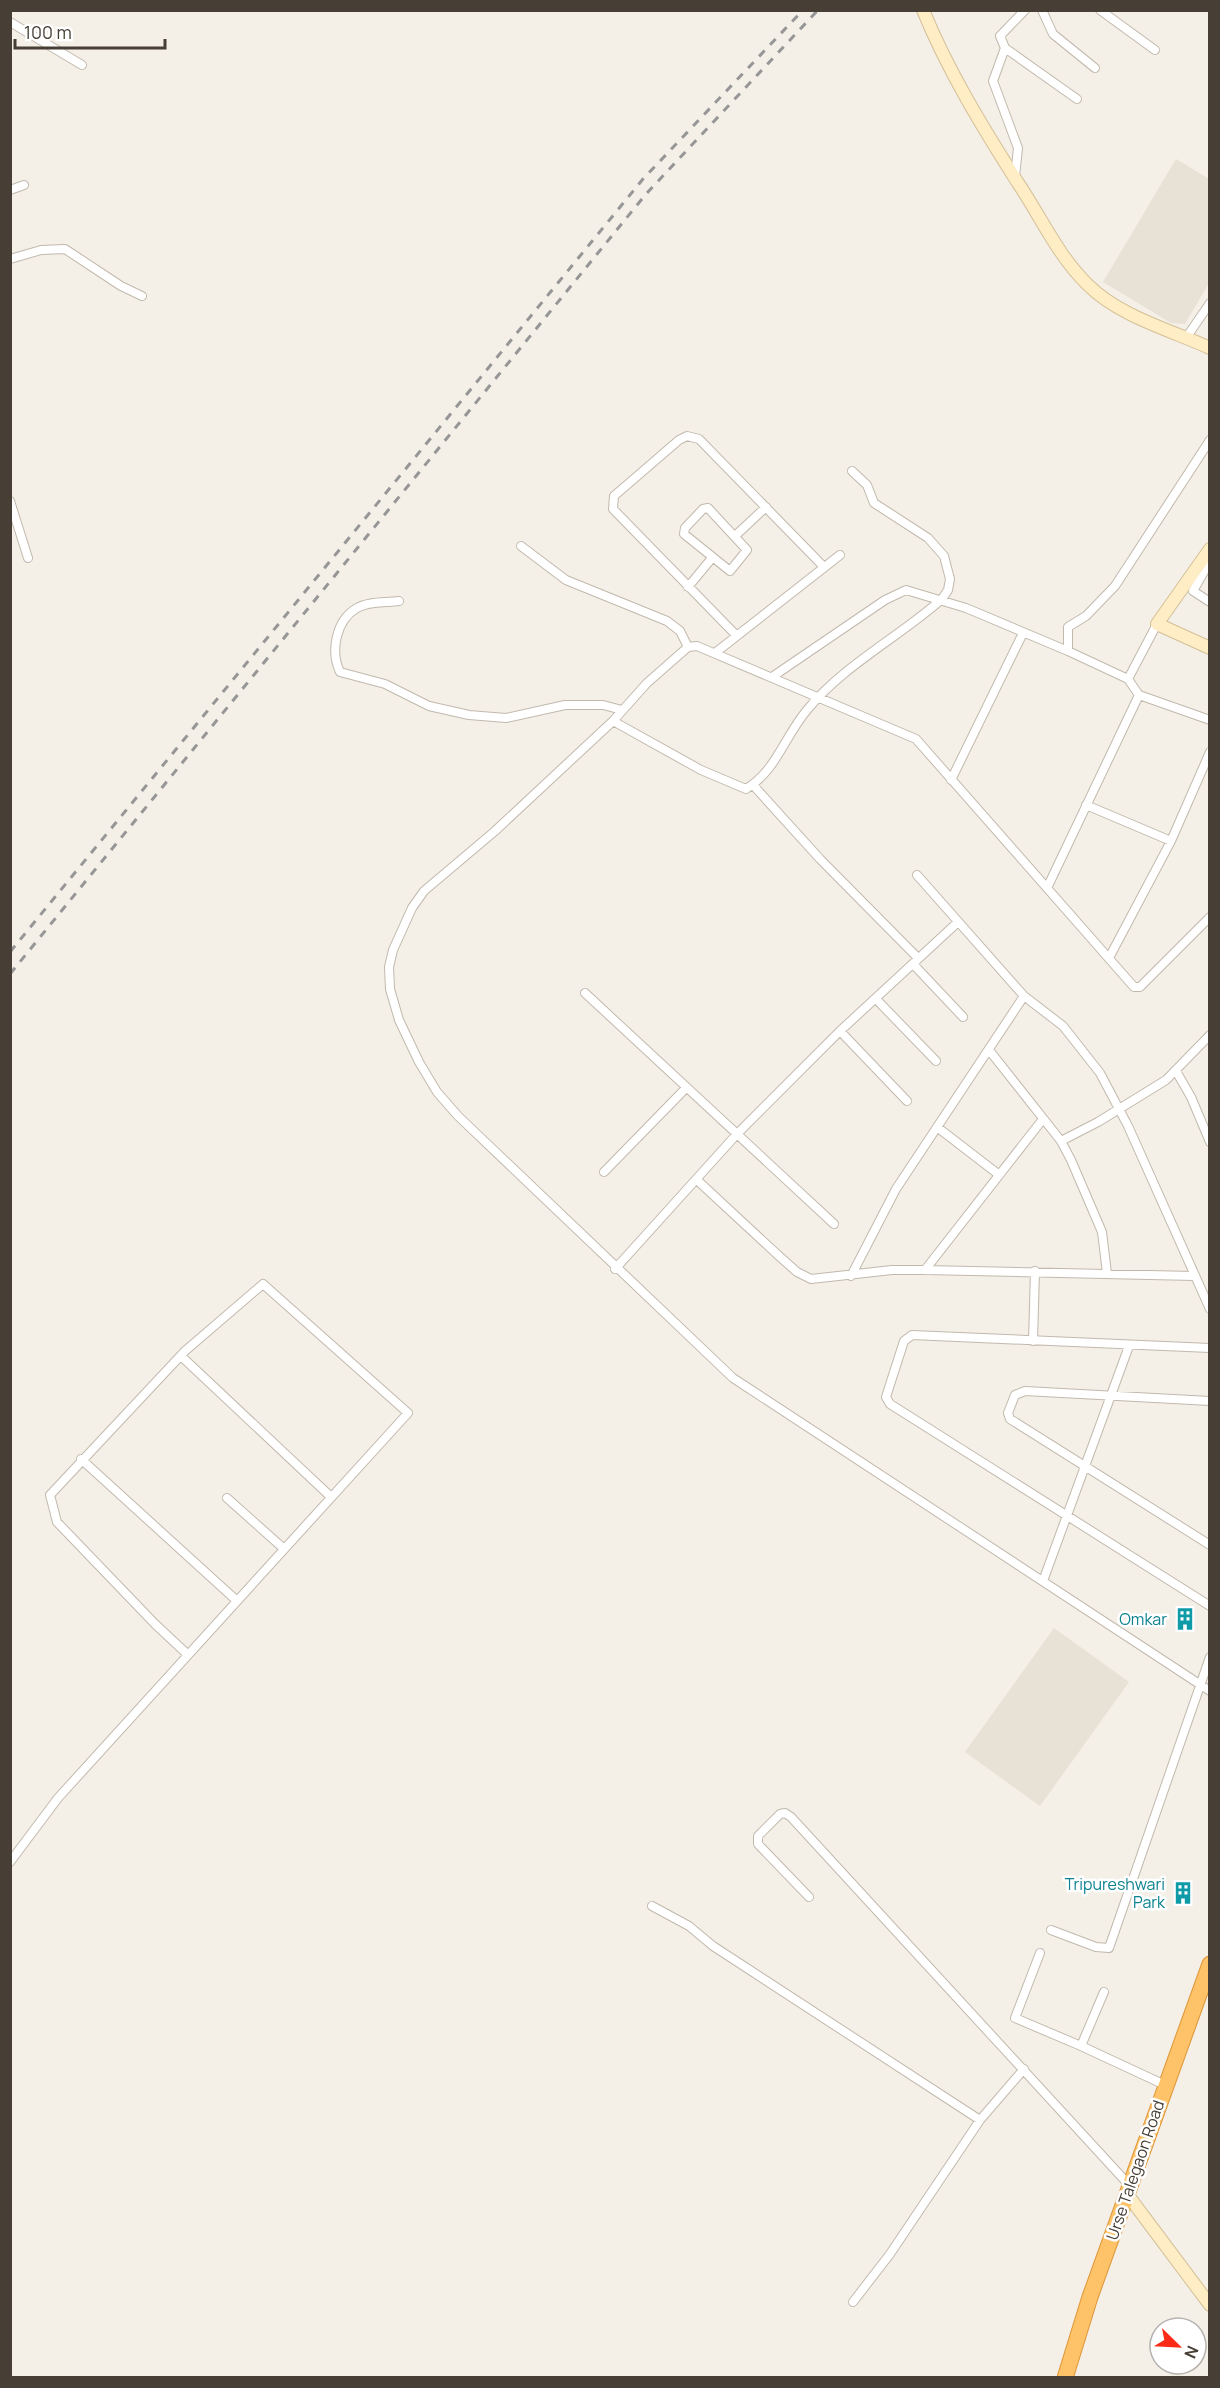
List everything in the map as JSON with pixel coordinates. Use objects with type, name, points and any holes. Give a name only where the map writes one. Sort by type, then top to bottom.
[{"type":"highway","name":"Urse Talegaon Road","points":[[1065,2378],[1090,2297],[1209,1964]]},
{"type":"street","points":[[923,10],[958,82],[997,152],[1017,179]]},
{"type":"street","points":[[929,10],[1017,179],[1061,255],[1089,286],[1118,307],[1209,348]]},
{"type":"street","points":[[1025,10],[1000,36],[1005,48],[1077,99]]},
{"type":"street","points":[[1042,10],[1053,34],[1095,68]]},
{"type":"street","points":[[1100,10],[1155,50]]},
{"type":"street","points":[[10,22],[82,65]]},
{"type":"street","points":[[1005,48],[993,81],[1018,148],[1017,179]]},
{"type":"street","points":[[10,190],[24,185]]},
{"type":"street","points":[[10,259],[42,250],[65,249],[121,286],[142,296]]},
{"type":"street","points":[[1186,338],[1209,303]]},
{"type":"street","points":[[736,635],[613,508],[614,496],[679,440],[693,436],[824,567]]},
{"type":"street","points":[[1068,651],[1068,627],[1086,616],[1115,586],[1209,440]]},
{"type":"street","points":[[613,721],[737,788],[746,789],[781,752],[806,711],[820,696],[942,599],[948,590],[950,579],[944,556],[928,538],[874,504],[867,485],[852,471]]},
{"type":"street","points":[[10,501],[28,558]]},
{"type":"street","points":[[735,536],[766,507]]},
{"type":"street","points":[[708,508],[747,550],[732,569],[727,570],[712,558],[684,531],[703,509],[708,508]]},
{"type":"street","points":[[521,546],[566,580],[667,621],[680,631],[688,647]]},
{"type":"street","points":[[1128,679],[1157,624],[1209,549]]},
{"type":"street","points":[[715,653],[840,555]]},
{"type":"street","points":[[688,587],[712,558]]},
{"type":"street","points":[[1209,561],[1192,591],[1209,602]]},
{"type":"street","points":[[772,677],[899,592],[915,591],[942,599],[1068,651],[1128,679],[1139,695],[1209,720]]},
{"type":"street","points":[[399,602],[357,608],[346,618],[336,638],[335,652],[340,672],[385,684],[429,706],[470,715],[506,718],[565,705],[603,705],[622,710]]},
{"type":"street","points":[[1157,624],[1209,648]]},
{"type":"street","points":[[951,780],[1023,633]]},
{"type":"street","points":[[1209,917],[1140,987],[1134,987],[1048,886],[916,739],[820,696],[697,646],[688,647],[647,683],[613,721],[495,831],[424,891],[402,927],[389,967],[390,989],[399,1020],[437,1092],[458,1116],[615,1269],[733,1378],[1209,1691]]},
{"type":"street","points":[[1048,886],[1139,695]]},
{"type":"street","points":[[1109,958],[1171,841],[1209,752]]},
{"type":"street","points":[[753,784],[916,961],[963,1017]]},
{"type":"street","points":[[1086,805],[1171,841]]},
{"type":"street","points":[[917,875],[1024,996],[1063,1026],[1100,1073],[1119,1109],[1209,1309]]},
{"type":"street","points":[[615,1269],[698,1180],[737,1134],[840,1031],[958,922]]},
{"type":"street","points":[[585,993],[834,1224]]},
{"type":"street","points":[[851,1276],[896,1189],[1024,996]]},
{"type":"street","points":[[876,999],[936,1061]]},
{"type":"street","points":[[840,1031],[907,1101]]},
{"type":"street","points":[[1061,1141],[1119,1109],[1176,1071],[1209,1035]]},
{"type":"street","points":[[988,1050],[1061,1141],[1102,1232],[1107,1273]]},
{"type":"street","points":[[1176,1071],[1191,1097],[1209,1142]]},
{"type":"street","points":[[604,1172],[686,1088]]},
{"type":"street","points":[[925,1270],[1043,1119]]},
{"type":"street","points":[[937,1126],[999,1174]]},
{"type":"street","points":[[698,1180],[797,1272],[811,1279],[892,1270],[1194,1275]]},
{"type":"street","points":[[1033,1341],[1035,1271]]},
{"type":"street","points":[[10,1862],[58,1798],[186,1653],[408,1413],[262,1284],[181,1356],[81,1459],[50,1495],[57,1522],[186,1653]]},
{"type":"street","points":[[1209,1348],[912,1335],[904,1341],[886,1397],[890,1404],[1209,1606]]},
{"type":"street","points":[[1043,1581],[1129,1346]]},
{"type":"street","points":[[181,1356],[330,1496]]},
{"type":"street","points":[[1209,1401],[1018,1392],[1008,1413],[1010,1419],[1209,1545]]},
{"type":"street","points":[[81,1459],[236,1600]]},
{"type":"street","points":[[227,1498],[283,1548]]},
{"type":"street","points":[[1051,1930],[1096,1947],[1109,1948],[1209,1657]]},
{"type":"street","points":[[809,1897],[758,1844],[758,1836],[780,1814],[785,1813],[791,1817],[1024,2069],[1128,2190],[1209,2305]]},
{"type":"street","points":[[652,1906],[689,1926],[713,1946],[980,2120]]},
{"type":"street","points":[[1040,1953],[1015,2018],[1165,2085]]},
{"type":"street","points":[[1082,2046],[1104,1992]]},
{"type":"street","points":[[853,2302],[890,2254],[980,2120],[1024,2069]]},
{"type":"shaded area","points":[[1176,159],[1209,179],[1209,283],[1185,324],[1171,323],[1103,282]]},
{"type":"shaded area","points":[[1054,1628],[1129,1682],[1040,1806],[965,1752]]},
{"type":"railway","points":[[10,952],[643,179],[803,10]]},
{"type":"railway","points":[[10,974],[646,194],[818,10]]},
{"type":"place","name":"Omkar","points":[[1185,1619]]},
{"type":"place","name":"Tripureshwari Park","points":[[1183,1893]]}]
